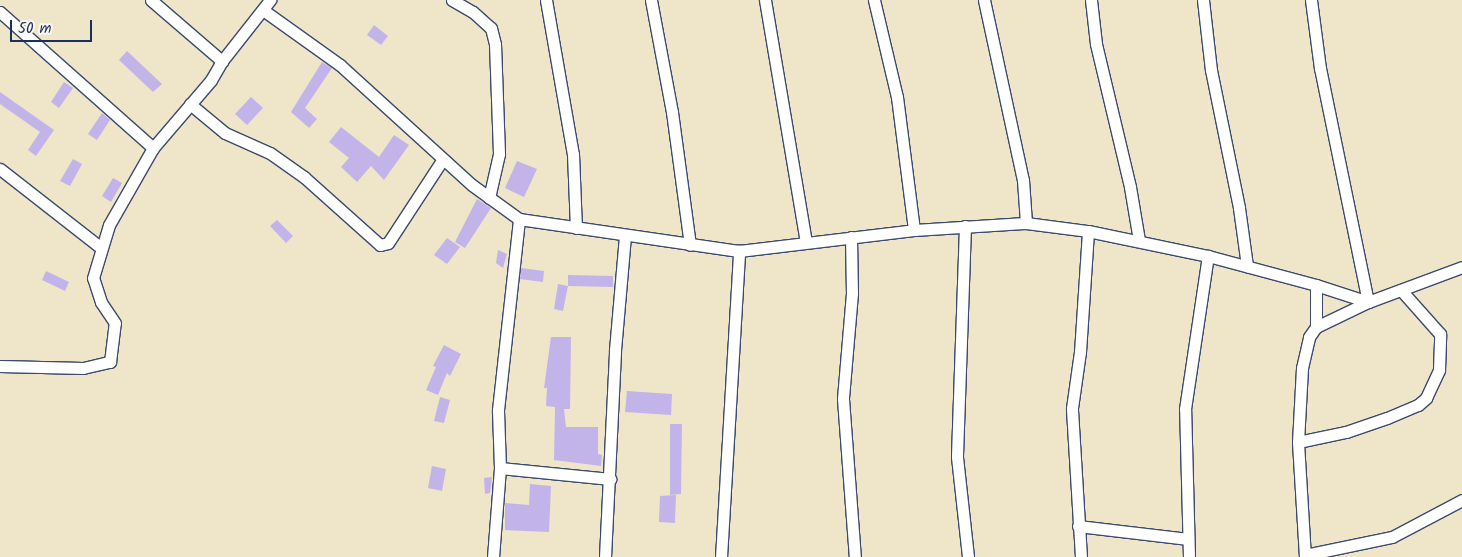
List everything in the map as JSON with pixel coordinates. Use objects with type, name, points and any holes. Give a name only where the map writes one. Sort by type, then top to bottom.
[{"type":"street","points":[[151,0],[222,61]]},
{"type":"street","points":[[452,0],[473,12],[491,28],[495,44],[499,154],[489,198]]},
{"type":"street","points":[[546,0],[573,154],[576,228]]},
{"type":"street","points":[[651,0],[672,112],[690,245]]},
{"type":"street","points":[[765,0],[806,242]]},
{"type":"street","points":[[874,0],[897,97],[914,230]]},
{"type":"street","points":[[984,0],[1023,180],[1026,223]]},
{"type":"street","points":[[1091,0],[1096,44],[1130,187],[1139,240]]},
{"type":"street","points":[[1203,0],[1211,70],[1239,208],[1247,266]]},
{"type":"street","points":[[1311,0],[1325,96],[1368,302]]},
{"type":"street","points":[[0,366],[83,368],[110,362],[115,323],[101,302],[94,278],[109,225],[153,148],[211,80],[222,61],[266,5],[340,65],[443,159],[489,198],[519,219],[625,236],[739,251],[850,236],[964,226],[1026,223],[1139,240],[1247,266],[1368,302]]},
{"type":"street","points":[[0,12],[153,148]]},
{"type":"street","points":[[190,104],[225,133],[270,153],[304,177],[380,245],[388,243],[443,159]]},
{"type":"street","points":[[0,169],[101,248]]},
{"type":"street","points":[[493,557],[500,468],[498,410],[519,219]]},
{"type":"street","points":[[964,226],[957,457],[968,557]]},
{"type":"street","points":[[1081,557],[1072,408],[1081,342],[1088,231]]},
{"type":"street","points":[[605,557],[615,350],[625,236]]},
{"type":"street","points":[[850,236],[852,293],[843,399],[855,557]]},
{"type":"street","points":[[721,557],[739,251]]},
{"type":"street","points":[[1189,557],[1185,408],[1208,256]]},
{"type":"street","points":[[1316,327],[1368,302],[1462,267]]},
{"type":"street","points":[[1316,285],[1316,327],[1304,353],[1298,442],[1305,556],[1392,537],[1462,500]]},
{"type":"street","points":[[1298,442],[1346,432],[1387,418],[1418,405],[1426,398],[1439,370],[1440,334],[1401,290]]},
{"type":"street","points":[[500,468],[610,479]]},
{"type":"street","points":[[1078,526],[1188,539]]},
{"type":"building","points":[[374,25],[388,36],[381,45],[367,35]]},
{"type":"building","points":[[127,51],[162,84],[153,92],[119,60]]},
{"type":"building","points":[[322,62],[332,68],[305,108],[317,119],[309,128],[291,112]]},
{"type":"building","points":[[64,82],[73,88],[59,108],[51,102]]},
{"type":"building","points":[[0,92],[54,130],[36,156],[28,150],[40,132],[0,104]]},
{"type":"building","points":[[251,97],[263,108],[247,125],[235,114]]},
{"type":"building","points":[[102,113],[110,120],[97,140],[88,134]]},
{"type":"building","points":[[341,127],[379,157],[394,135],[409,145],[384,180],[371,166],[357,182],[341,167],[349,158],[329,142]]},
{"type":"building","points":[[73,159],[82,164],[70,186],[60,181]]},
{"type":"building","points":[[517,161],[537,169],[524,197],[505,188]]},
{"type":"building","points":[[113,178],[122,183],[111,202],[102,196]]},
{"type":"building","points":[[477,199],[491,208],[465,248],[455,242]]},
{"type":"building","points":[[277,220],[293,236],[286,243],[270,226]]},
{"type":"building","points":[[447,238],[460,247],[447,264],[434,255]]},
{"type":"building","points":[[498,250],[507,254],[503,268],[496,263]]},
{"type":"building","points":[[521,268],[544,271],[543,282],[520,279]]},
{"type":"building","points":[[46,271],[69,282],[65,291],[42,280]]},
{"type":"building","points":[[568,275],[613,276],[613,287],[568,286]]},
{"type":"building","points":[[558,284],[568,286],[563,311],[554,309]]},
{"type":"building","points":[[551,337],[571,337],[570,409],[564,409],[566,427],[598,427],[598,454],[602,455],[601,466],[554,460],[555,407],[546,406],[547,388],[544,388]]},
{"type":"building","points":[[444,345],[461,354],[450,376],[447,373],[438,395],[426,390],[436,367],[433,366]]},
{"type":"building","points":[[627,391],[672,394],[671,415],[625,412]]},
{"type":"building","points":[[440,397],[450,400],[444,423],[434,421]]},
{"type":"building","points":[[670,424],[682,424],[681,494],[670,495]]},
{"type":"building","points":[[432,466],[446,469],[442,491],[428,488]]},
{"type":"building","points":[[492,477],[490,493],[485,494],[484,478]]},
{"type":"building","points":[[530,484],[551,486],[549,532],[505,530],[505,503],[529,505]]},
{"type":"building","points":[[676,495],[675,523],[659,522],[660,496]]}]
